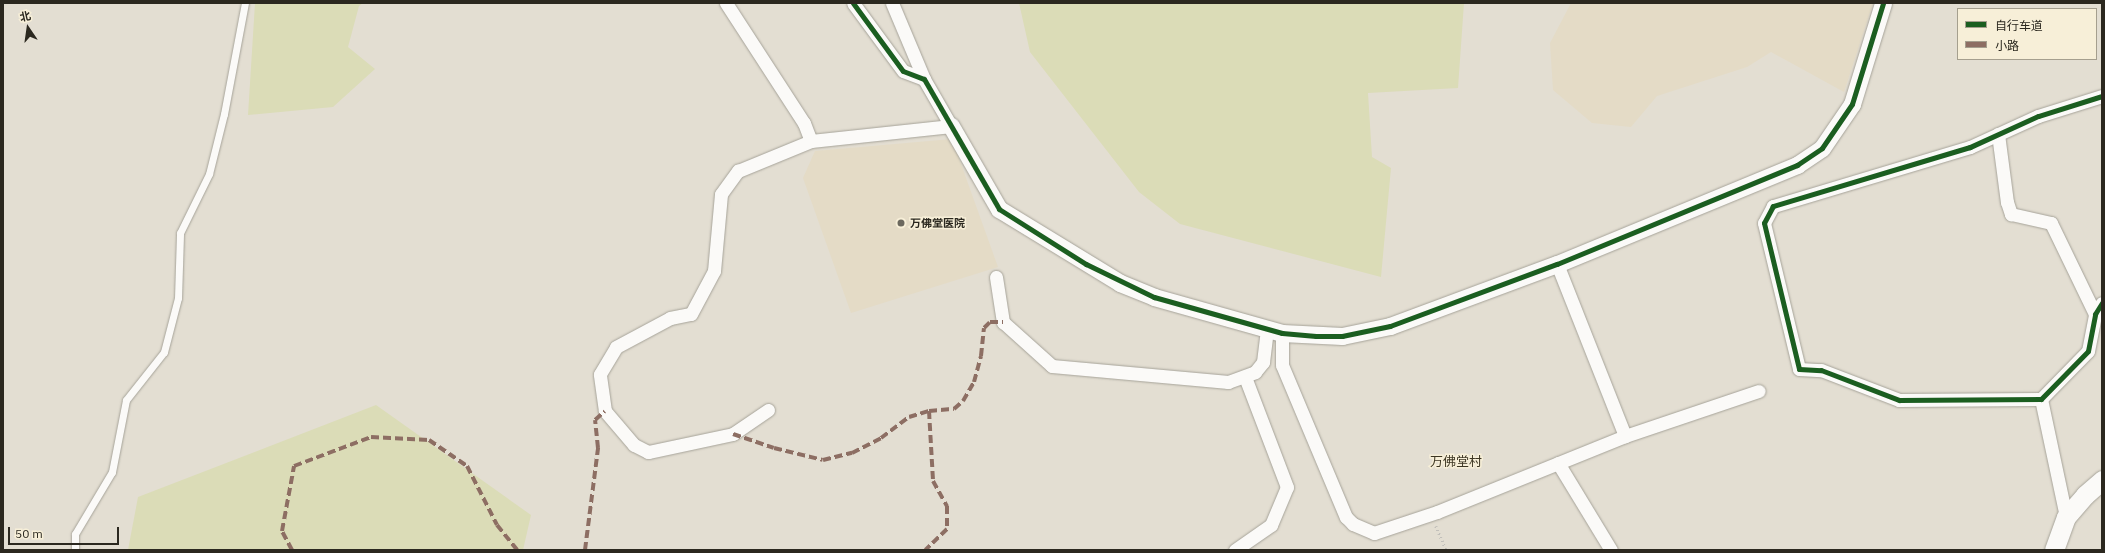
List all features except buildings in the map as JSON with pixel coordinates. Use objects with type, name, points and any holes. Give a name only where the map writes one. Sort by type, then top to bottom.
[{"type":"main road","points":[[2054,550],[2066,517],[2085,495],[2102,480]]},
{"type":"street","points":[[726,3],[804,123],[811,141]]},
{"type":"street","points":[[853,3],[903,71],[924,79]]},
{"type":"street","points":[[892,3],[924,79],[999,209],[1120,283],[1154,297],[1274,331],[1342,336],[1390,326],[1557,264],[1797,164],[1822,148],[1852,104],[1883,3]]},
{"type":"street","points":[[2102,96],[2038,116],[1970,147],[1773,206],[1764,223],[1799,369],[1821,370],[1899,400],[2041,399],[2088,351],[2095,314],[2102,303]]},
{"type":"street","points":[[768,410],[733,434],[648,452],[634,445],[605,411],[600,374],[616,347],[670,318],[691,314],[714,271],[721,194],[738,171],[811,141],[951,126]]},
{"type":"street","points":[[1998,134],[2007,202],[2011,214],[2051,223],[2095,314]]},
{"type":"street","points":[[1557,264],[1625,436]]},
{"type":"street","points":[[996,277],[1003,322],[1052,366],[1212,382],[1245,377],[1263,362],[1274,331]]},
{"type":"street","points":[[1274,331],[1282,365],[1346,516],[1353,524],[1374,533],[1431,514],[1625,436],[1759,391]]},
{"type":"street","points":[[1235,550],[1271,525],[1286,487],[1245,377]]},
{"type":"street","points":[[2041,399],[2066,517]]},
{"type":"street","points":[[1558,463],[1611,550]]},
{"type":"lane","points":[[75,550],[76,534],[112,472],[126,400],[164,352],[178,298],[180,233],[209,174],[224,114],[245,3]]},
{"type":"path","points":[[1431,514],[1446,550]]},
{"type":"path","points":[[1472,550],[1478,550]]},
{"type":"shaded area","points":[[1571,3],[1873,3],[1844,92],[1771,52],[1747,67],[1657,96],[1631,127],[1592,123],[1553,90],[1550,43]]},
{"type":"shaded area","name":"万佛堂医院","points":[[952,139],[998,267],[851,313],[803,178],[815,151]]},
{"type":"green space","points":[[255,3],[363,3],[359,6],[348,47],[375,69],[333,107],[248,115]]},
{"type":"green space","points":[[1019,3],[1464,3],[1458,88],[1368,93],[1372,157],[1391,168],[1381,277],[1180,224],[1139,192],[1030,52]]},
{"type":"green space","points":[[376,405],[531,515],[523,550],[128,550],[138,497]]},
{"type":"marked path","points":[[929,411],[954,409],[963,401],[974,382],[981,356],[984,328],[990,322],[1003,322]]},
{"type":"marked path","points":[[585,550],[598,448],[595,420],[605,411]]},
{"type":"marked path","points":[[733,434],[774,448],[823,460],[852,453],[881,438],[909,417],[929,411],[933,481],[947,506],[947,529],[925,550]]},
{"type":"marked path","points":[[292,550],[282,531],[294,466],[371,437],[429,440],[467,466],[497,525],[517,550]]},
{"type":"cycle path","points":[[853,3],[903,71],[924,79],[999,209],[1086,264],[1154,297],[1282,333],[1316,336],[1342,336],[1390,326],[1557,264],[1797,165],[1822,148],[1852,104],[1883,3]]},
{"type":"cycle path","points":[[2102,96],[2038,116],[1970,147],[1773,206],[1764,223],[1799,369],[1821,370],[1899,400],[2041,399],[2088,351],[2095,314],[2102,303]]},
{"type":"place","name":"万佛堂医院","points":[[901,223]]},
{"type":"district","name":"万佛堂村","points":[[1456,462]]}]
